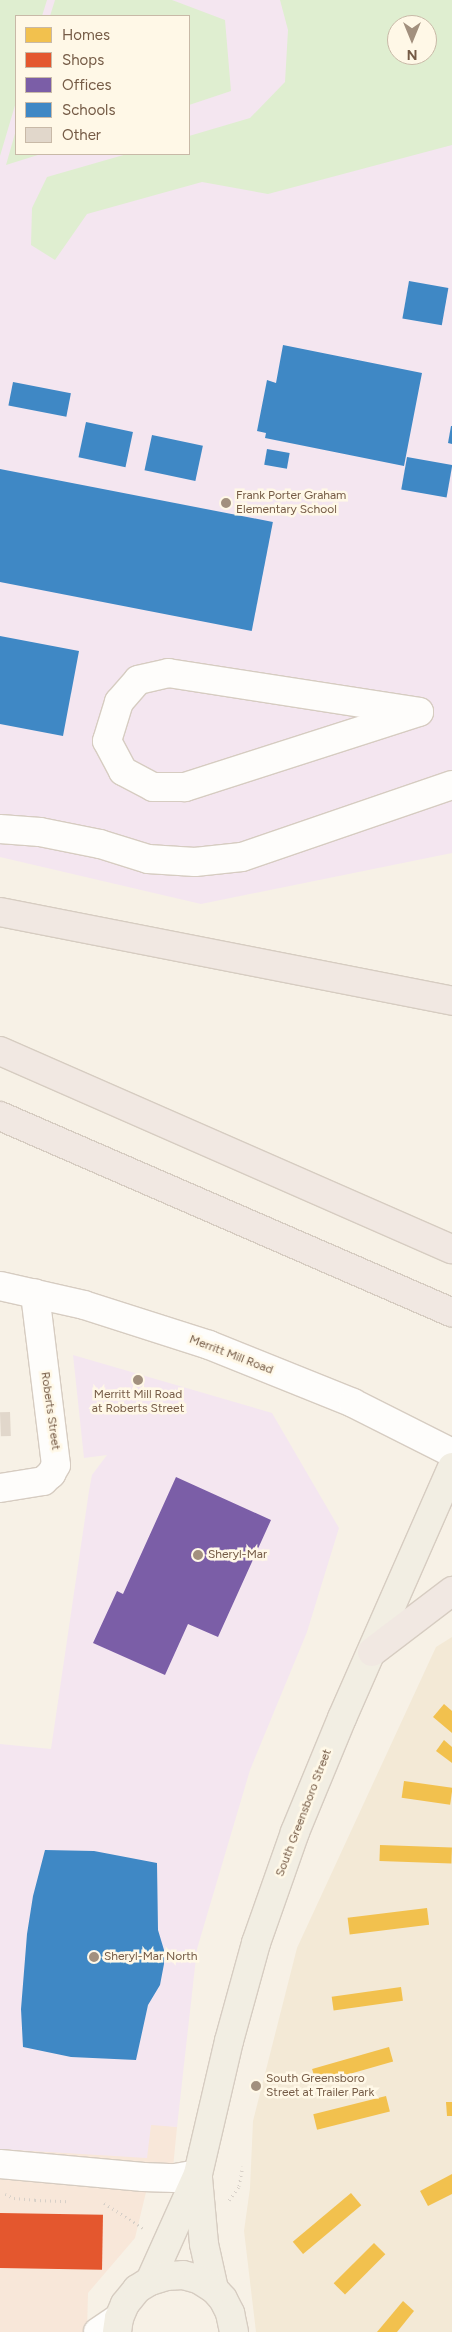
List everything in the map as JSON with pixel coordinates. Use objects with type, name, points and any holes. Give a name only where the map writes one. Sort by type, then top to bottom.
[{"type":"highway","points":[[0,912],[452,1000]]},
{"type":"highway","points":[[0,1051],[452,1249]]},
{"type":"highway","points":[[0,1116],[452,1313]]},
{"type":"highway","points":[[372,1652],[452,1591]]},
{"type":"main road","name":"South Greensboro Street","points":[[150,2281],[198,2174],[229,2041],[256,1943],[313,1786],[452,1467]]},
{"type":"main road","name":"South Greensboro Street","points":[[198,2174],[204,2244],[214,2289]]},
{"type":"main road","points":[[111,2327],[137,2289],[150,2281],[166,2276],[183,2275],[198,2279],[214,2289],[224,2299],[230,2313],[234,2331]]},
{"type":"street","points":[[168,672],[419,712],[186,787],[153,787],[123,771],[107,741],[119,702],[138,680],[168,672]]},
{"type":"street","points":[[0,829],[40,832],[100,844],[148,859],[195,862],[242,857],[452,784]]},
{"type":"street","points":[[0,816],[40,832]]},
{"type":"street","name":"Merritt Mill Road","points":[[0,1286],[84,1305],[209,1345],[353,1403],[452,1453]]},
{"type":"street","name":"Roberts Street","points":[[0,1488],[43,1481],[52,1474],[56,1464],[35,1293]]},
{"type":"street","points":[[0,2164],[143,2177],[175,2178],[198,2174]]},
{"type":"path","points":[[225,2206],[239,2186],[243,2166]]},
{"type":"path","points":[[0,2192],[14,2198],[74,2201]]},
{"type":"path","points":[[98,2202],[169,2241]]},
{"type":"shaded area","name":"Frank Porter Graham Elementary School","points":[[0,0],[452,0],[452,853],[201,904],[0,857]]},
{"type":"shaded area","points":[[73,1355],[272,1413],[339,1528],[307,1632],[250,1770],[197,1949],[177,2127],[151,2125],[147,2158],[0,2149],[0,1744],[51,1749],[92,1475],[107,1455],[84,1458]]},
{"type":"shaded area","points":[[452,1637],[452,2332],[256,2332],[244,2231],[250,2188],[253,2121],[297,1948],[436,1647]]},
{"type":"shaded area","points":[[151,2124],[177,2127],[173,2168],[152,2167],[135,2238],[88,2293],[87,2332],[0,2332],[0,2149],[146,2157]]},
{"type":"green space","points":[[0,0],[47,0],[42,15],[15,15],[15,105],[0,156]]},
{"type":"green space","points":[[55,0],[172,0],[225,20],[231,91],[190,105],[190,15],[50,15]]},
{"type":"green space","points":[[280,0],[452,0],[452,145],[268,194],[202,182],[87,214],[55,260],[31,245],[32,208],[47,177],[124,155],[190,155],[190,136],[250,118],[285,82],[288,30]]},
{"type":"green space","points":[[15,134],[15,155],[38,155],[6,165]]},
{"type":"building: Homes","points":[[444,1704],[452,1711],[452,1733],[433,1717]]},
{"type":"building: Homes","points":[[444,1740],[452,1747],[452,1763],[436,1751]]},
{"type":"building: Homes","points":[[404,1781],[452,1788],[450,1805],[402,1798]]},
{"type":"building: Homes","points":[[380,1845],[452,1848],[451,1864],[379,1861]]},
{"type":"building: Homes","points":[[427,1908],[429,1925],[350,1935],[348,1918]]},
{"type":"building: Homes","points":[[401,1987],[403,2001],[334,2011],[332,1997]]},
{"type":"building: Homes","points":[[389,2047],[393,2061],[316,2083],[312,2069]]},
{"type":"building: Homes","points":[[386,2096],[390,2112],[317,2130],[313,2114]]},
{"type":"building: Homes","points":[[446,2102],[452,2102],[452,2116],[447,2116]]},
{"type":"building: Homes","points":[[452,2174],[452,2194],[428,2206],[420,2191]]},
{"type":"building: Homes","points":[[351,2193],[361,2205],[303,2254],[293,2242]]},
{"type":"building: Homes","points":[[374,2243],[385,2254],[345,2295],[334,2283]]},
{"type":"building: Homes","points":[[403,2301],[414,2311],[397,2332],[377,2332]]},
{"type":"building: Shops","points":[[0,2213],[103,2215],[102,2270],[0,2268]]},
{"type":"building: Offices","name":"Sheryl-Mar","points":[[176,1477],[271,1520],[218,1637],[188,1624],[165,1675],[93,1643],[117,1591],[123,1594]]},
{"type":"building: Schools","points":[[409,281],[448,288],[442,325],[402,318]]},
{"type":"building: Schools","points":[[283,345],[422,373],[404,466],[265,438],[266,433],[257,431],[267,380],[276,383]]},
{"type":"building: Schools","points":[[13,382],[71,393],[66,417],[8,406]]},
{"type":"building: Schools","points":[[86,422],[133,432],[125,467],[79,457]]},
{"type":"building: Schools","points":[[452,426],[452,444],[448,443]]},
{"type":"building: Schools","points":[[152,435],[203,446],[195,481],[145,470]]},
{"type":"building: Schools","points":[[267,449],[290,453],[287,469],[264,465]]},
{"type":"building: Schools","points":[[407,457],[452,465],[447,497],[401,489]]},
{"type":"building: Schools","points":[[0,469],[273,522],[252,631],[0,582]]},
{"type":"building: Schools","points":[[0,636],[79,651],[63,736],[0,724]]},
{"type":"building: Schools","name":"Sheryl-Mar North","points":[[45,1850],[94,1851],[157,1863],[158,1930],[164,1950],[164,1964],[160,1985],[148,2005],[136,2060],[71,2057],[23,2047],[21,2009],[27,1934],[33,1896]]},
{"type":"building: Other","points":[[0,1412],[10,1412],[11,1436],[1,1436]]},
{"type":"place","name":"Frank Porter Graham Elementary School","points":[[226,503]]},
{"type":"place","name":"Merritt Mill Road at Roberts Street","points":[[138,1380]]},
{"type":"place","name":"Sheryl-Mar","points":[[198,1555]]},
{"type":"place","name":"Sheryl-Mar North","points":[[94,1957]]},
{"type":"place","name":"South Greensboro Street at Trailer Park","points":[[256,2086]]}]
